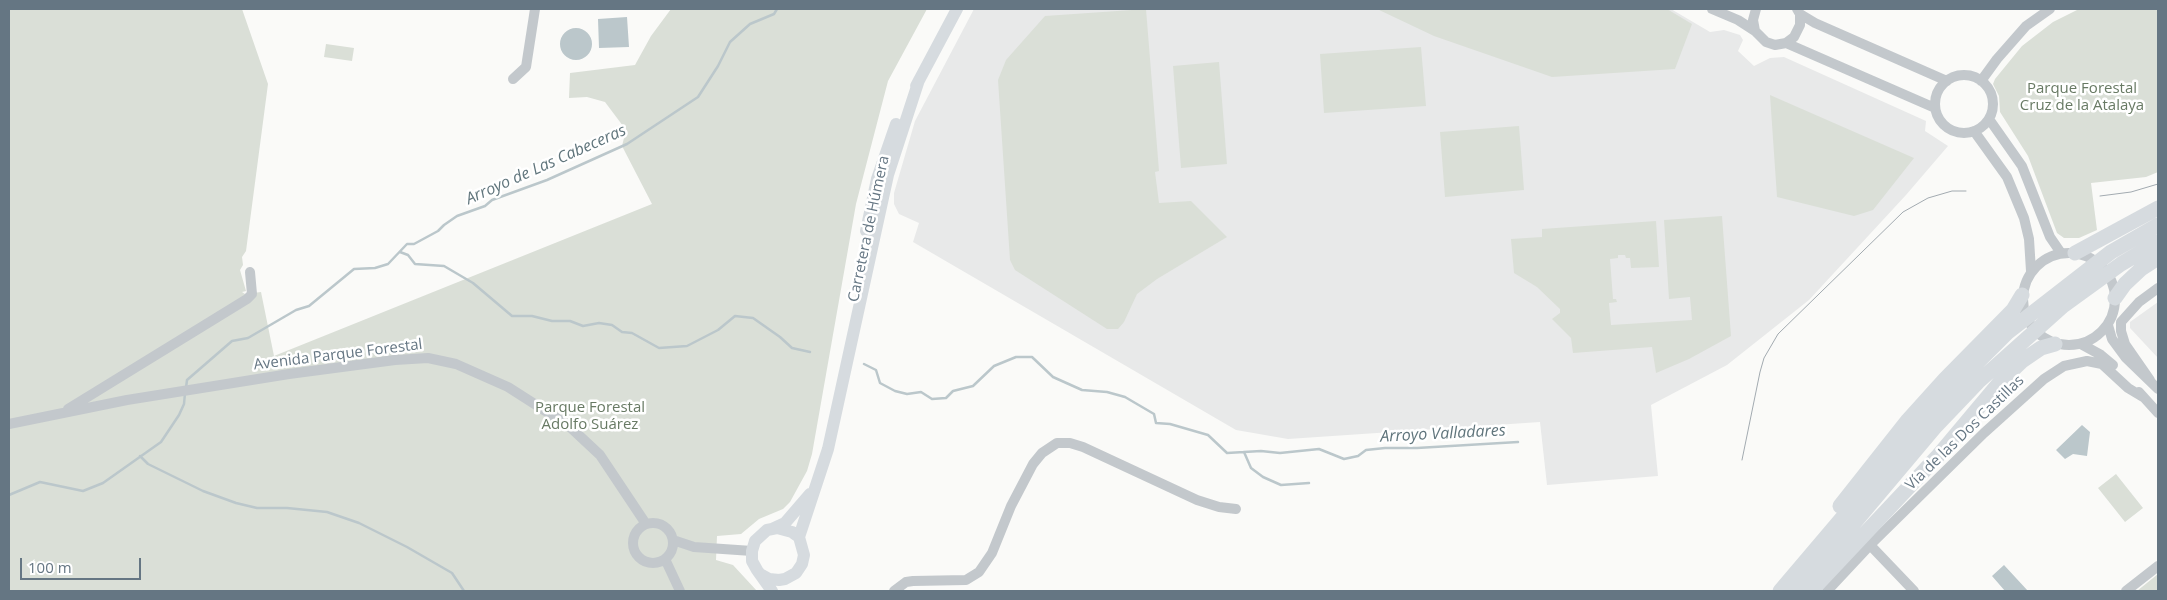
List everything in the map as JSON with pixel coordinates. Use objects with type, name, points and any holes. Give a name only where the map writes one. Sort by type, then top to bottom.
[{"type":"highway","points":[[2074,254],[2158,208]]},
{"type":"highway","points":[[1780,591],[1926,419],[2001,338],[2111,252],[2158,225]]},
{"type":"highway","points":[[1797,591],[1936,426],[1978,382],[2063,306],[2121,264],[2158,242]]},
{"type":"highway","points":[[2115,292],[2141,269],[2158,258]]},
{"type":"highway","points":[[1773,591],[1908,420],[1945,379],[2022,302]]},
{"type":"highway","points":[[1811,591],[1937,457],[2000,382],[2022,361],[2049,342]]},
{"type":"main road","name":"Carretera de Húmera","points":[[799,537],[828,449],[847,356],[849,325],[877,179],[904,105],[957,9]]},
{"type":"main road","name":"Carretera de Húmera","points":[[771,529],[785,523],[816,486]]},
{"type":"main road","points":[[772,591],[752,561],[752,551],[758,537],[771,529],[784,529],[799,537],[804,550],[800,569],[786,583]]},
{"type":"main road","points":[[760,574],[769,579],[786,583],[791,591]]},
{"type":"street","points":[[513,79],[526,67],[535,9]]},
{"type":"street","points":[[1712,9],[1738,20],[1755,31],[1766,42],[1775,44],[1786,42],[1794,37],[1800,25],[1798,11]]},
{"type":"street","points":[[1755,31],[1753,20],[1756,9]]},
{"type":"street","points":[[1981,81],[1997,59],[2026,26],[2050,9]]},
{"type":"street","points":[[1798,11],[1815,23],[1947,81]]},
{"type":"street","points":[[1786,42],[1935,108]]},
{"type":"street","points":[[1958,76],[1970,76],[1981,81],[1992,94],[1992,111],[1989,119],[1983,126],[1974,131],[1960,133],[1946,127],[1939,118],[1935,108],[1940,88],[1947,81],[1958,76]]},
{"type":"street","points":[[1989,119],[2022,166],[2050,237],[2074,254],[2100,265],[2110,277],[2115,292],[2114,311],[2108,325],[2092,340],[2068,346],[2049,342],[2028,322],[2022,302],[2024,284],[2031,271],[2040,262],[2074,254]]},
{"type":"street","points":[[1974,131],[2007,177],[2021,210],[2029,239],[2031,271]]},
{"type":"street","name":"Avenida Parque Forestal","points":[[62,413],[247,299],[252,294],[250,272]]},
{"type":"street","points":[[2150,380],[2125,344],[2121,322],[2140,302],[2158,288]]},
{"type":"street","points":[[2108,325],[2112,339],[2126,358],[2158,389]]},
{"type":"street","points":[[2081,344],[2101,355],[2124,375],[2158,413]]},
{"type":"street","name":"Avenida Parque Forestal","points":[[9,424],[192,389],[395,360],[428,358],[456,364],[508,387],[569,426],[600,455],[646,524]]},
{"type":"street","name":"Vía de las Dos Castillas","points":[[1827,591],[1870,545],[1984,433],[2044,378],[2064,366],[2087,361],[2102,364],[2128,388],[2143,397]]},
{"type":"street","points":[[894,591],[906,582],[913,580],[966,580],[979,572],[992,553],[1010,506],[1033,464],[1042,453],[1057,443],[1083,447],[1197,500],[1219,507],[1236,509]]},
{"type":"street","points":[[658,523],[664,525],[672,534],[673,540],[672,551],[665,559],[653,563],[647,562],[637,555],[633,543],[636,532],[646,524],[658,523]]},
{"type":"street","points":[[673,540],[694,547],[752,551]]},
{"type":"street","points":[[1870,545],[1914,591]]},
{"type":"street","points":[[665,559],[680,591]]},
{"type":"street","points":[[2126,591],[2158,566]]},
{"type":"shaded area","points":[[974,9],[1671,9],[1710,32],[1724,30],[1740,35],[1743,40],[1738,51],[1754,66],[1770,58],[1784,57],[1926,121],[1925,131],[1948,146],[1906,195],[1809,300],[1727,365],[1651,405],[1658,476],[1547,485],[1540,422],[1288,439],[1236,430],[913,242],[919,223],[899,214],[894,204],[894,193],[915,121]]},
{"type":"shaded area","points":[[627,17],[629,47],[599,48],[598,19]]},
{"type":"shaded area","points":[[576,28],[582,29],[587,33],[591,38],[591,50],[587,55],[582,59],[576,60],[570,59],[565,55],[561,50],[560,44],[561,38],[565,33],[570,29]]},
{"type":"shaded area","points":[[2158,302],[2158,358],[2130,328],[2130,322]]},
{"type":"shaded area","points":[[2082,425],[2090,432],[2087,456],[2073,454],[2065,459],[2056,450]]},
{"type":"shaded area","points":[[2004,565],[2028,591],[2005,591],[1992,576]]},
{"type":"green space","name":"Parque Forestal Adolfo Suárez","points":[[9,9],[242,9],[268,84],[246,251],[242,257],[243,265],[240,270],[246,291],[242,292],[245,294],[261,292],[274,356],[652,204],[622,146],[626,130],[605,102],[587,97],[569,98],[570,73],[635,65],[651,36],[671,9],[927,9],[888,81],[856,204],[812,454],[807,471],[790,502],[783,509],[759,519],[741,534],[717,536],[716,560],[733,565],[757,591],[9,591]]},
{"type":"green space","points":[[1146,9],[1159,171],[1155,172],[1159,203],[1191,201],[1227,237],[1157,279],[1137,294],[1124,322],[1118,329],[1107,329],[1015,270],[1010,260],[998,80],[1006,60],[1045,16]]},
{"type":"green space","points":[[1377,9],[1667,9],[1692,24],[1675,69],[1552,77],[1434,36]]},
{"type":"green space","name":"Parque Forestal Cruz de la Atalaya","points":[[2079,9],[2158,9],[2158,172],[2146,177],[2091,183],[2097,230],[2079,238],[2064,238],[2057,233],[2028,156],[2000,112],[1999,96],[1993,84],[2022,46],[2053,22]]},
{"type":"green space","points":[[326,44],[354,48],[352,61],[324,57]]},
{"type":"green space","points":[[1421,47],[1426,106],[1324,113],[1320,54]]},
{"type":"green space","points":[[1219,62],[1227,164],[1181,168],[1173,66]]},
{"type":"green space","points":[[1770,95],[1914,158],[1873,210],[1854,216],[1777,197]]},
{"type":"green space","points":[[1519,126],[1524,190],[1445,197],[1440,132]]},
{"type":"green space","points":[[1722,216],[1731,336],[1689,359],[1656,373],[1652,347],[1573,353],[1571,338],[1552,319],[1560,313],[1560,309],[1537,287],[1514,273],[1511,239],[1542,237],[1542,229],[1656,221],[1659,267],[1631,268],[1630,258],[1626,258],[1625,255],[1618,255],[1618,258],[1610,259],[1613,299],[1616,299],[1617,302],[1609,303],[1611,325],[1692,320],[1690,297],[1669,299],[1664,220]]},
{"type":"green space","points":[[2116,474],[2143,508],[2125,522],[2098,488]]},
{"type":"green space","points":[[2158,574],[2158,591],[2137,591]]},
{"type":"waterway","name":"Arroyo de Las Cabeceras","points":[[186,388],[187,380],[232,341],[248,338],[296,310],[309,306],[354,269],[375,268],[388,264],[407,244],[414,244],[438,231],[457,216],[485,206],[492,200],[547,180],[627,144],[698,97],[718,66],[730,42],[750,24],[774,14],[777,9]]},
{"type":"waterway","name":"Arroyo Valladares","points":[[400,252],[408,255],[415,264],[444,266],[473,283],[512,316],[532,316],[552,321],[570,321],[583,326],[599,323],[612,325],[622,332],[632,333],[659,348],[687,346],[718,330],[735,316],[753,318],[792,348],[810,352]]},
{"type":"waterway","name":"Arroyo Valladares","points":[[864,364],[876,370],[880,383],[895,391],[907,394],[921,392],[932,399],[946,398],[953,391],[973,386],[994,366],[1016,357],[1032,357],[1053,377],[1082,390],[1107,392],[1125,397],[1154,414],[1156,423],[1170,424],[1208,435],[1227,453],[1261,451],[1280,453],[1319,449],[1344,459],[1358,456],[1366,450],[1385,448],[1518,442]]},
{"type":"waterway","points":[[9,495],[40,482],[83,491],[103,483],[161,442],[179,415],[184,404],[185,393]]},
{"type":"waterway","points":[[1244,452],[1251,468],[1263,477],[1281,485],[1309,483]]},
{"type":"waterway","points":[[140,456],[148,464],[203,491],[236,503],[257,508],[287,508],[327,512],[359,523],[407,547],[452,573],[464,591]]},
{"type":"tram line","points":[[2100,196],[2131,192],[2158,184]]},
{"type":"tram line","points":[[1742,460],[1760,372],[1764,358],[1778,334],[1903,212],[1928,198],[1952,191],[1966,191]]}]
